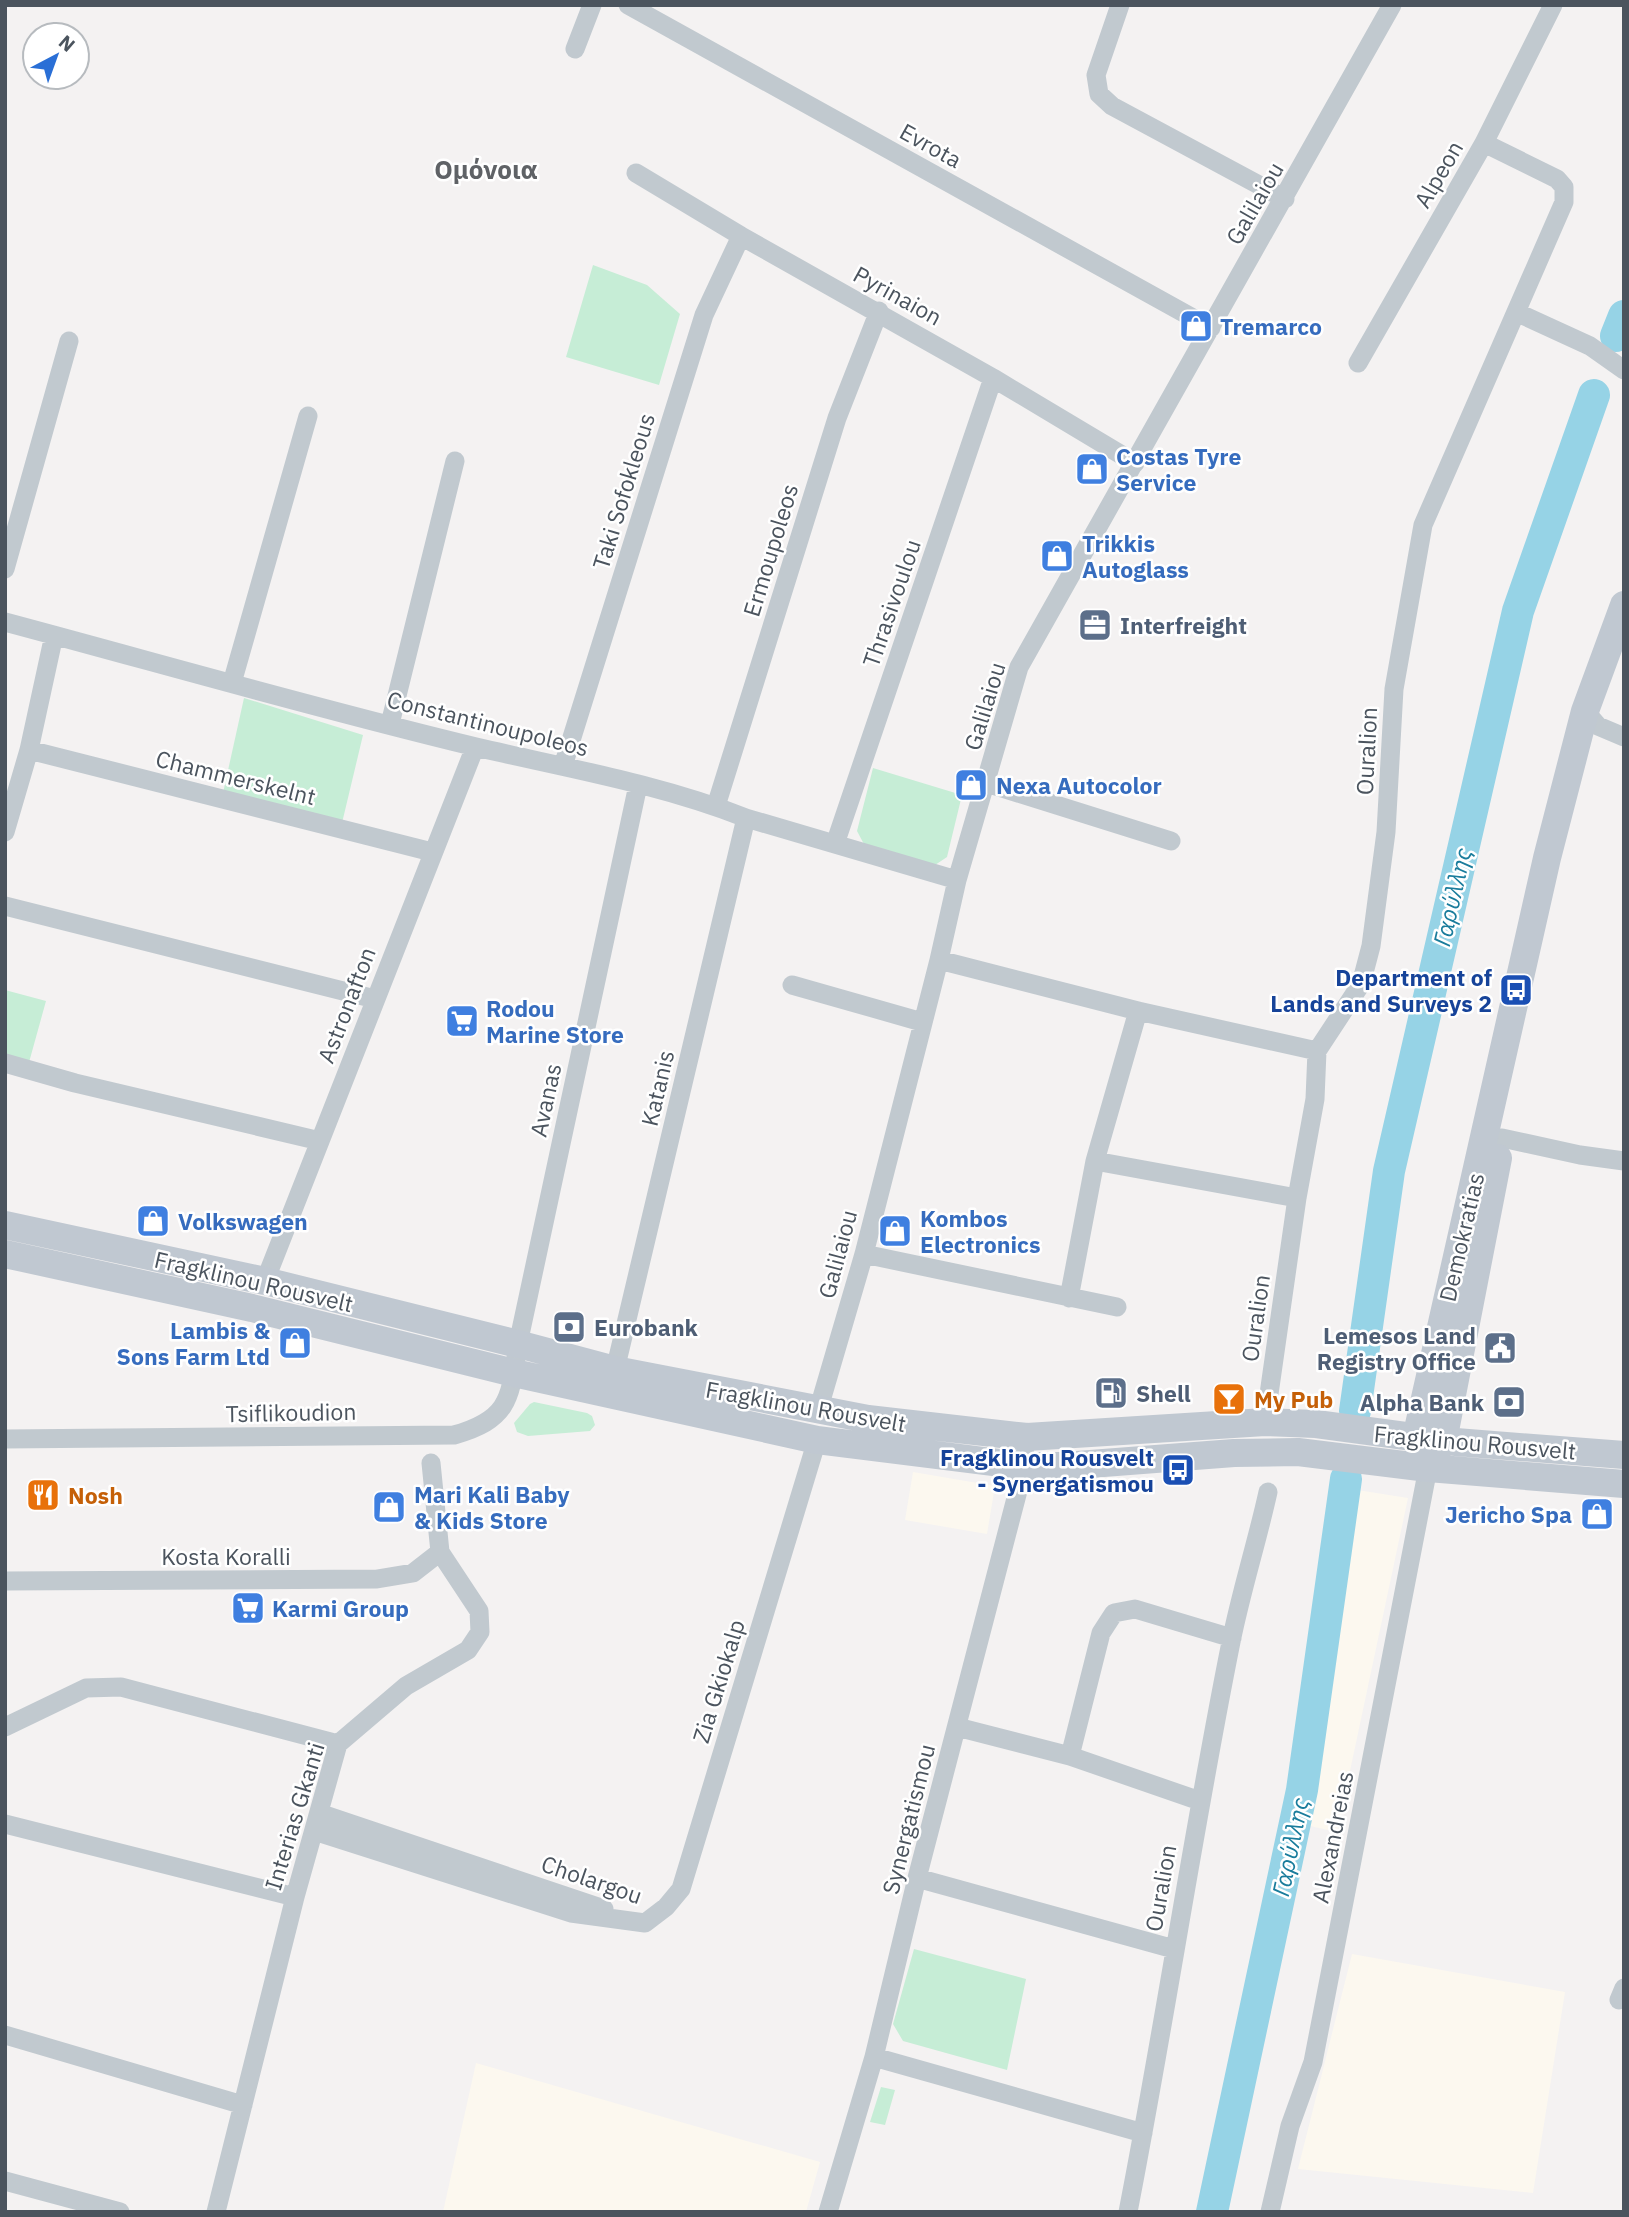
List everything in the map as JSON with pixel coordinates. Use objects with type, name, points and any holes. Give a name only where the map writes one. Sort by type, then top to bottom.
[{"type":"main road","name":"Demokratias","points":[[1430,1439],[1547,858],[1624,605]]},
{"type":"main road","name":"Demokratias","points":[[1591,719],[1624,658]]},
{"type":"main road","name":"Fragklinou Rousvelt","points":[[5,1224],[265,1281],[518,1343],[615,1370],[818,1411],[944,1429],[1027,1437],[1265,1422],[1315,1424],[1430,1439],[1624,1455]]},
{"type":"main road","name":"Fragklinou Rousvelt","points":[[5,1254],[252,1308],[514,1373],[817,1440],[1024,1466],[1064,1466],[1234,1453],[1298,1452],[1427,1468],[1624,1484]]},
{"type":"main road","points":[[1427,1468],[1430,1439]]},
{"type":"street","points":[[575,49],[592,5]]},
{"type":"street","name":"Evrota","points":[[628,5],[1211,328]]},
{"type":"street","points":[[1120,5],[1096,75],[1099,94],[1112,106],[1285,199]]},
{"type":"street","name":"Galilaiou","points":[[818,1411],[864,1254],[957,880],[1019,667],[1392,5]]},
{"type":"street","name":"Alpeon","points":[[1357,363],[1484,143],[1553,5]]},
{"type":"street","name":"Ouralion","points":[[1265,1422],[1297,1198],[1315,1099],[1317,1051],[1361,984],[1371,946],[1387,832],[1394,689],[1423,525],[1564,202],[1564,187],[1557,179],[1484,143]]},
{"type":"street","name":"Pyrinaion","points":[[636,173],[741,236],[993,377],[1135,463]]},
{"type":"street","name":"Taki Sofokleous","points":[[563,766],[704,314],[741,236]]},
{"type":"street","name":"Ermoupoleos","points":[[716,806],[837,418],[878,311]]},
{"type":"street","points":[[1516,312],[1590,346],[1624,370]]},
{"type":"street","points":[[5,569],[69,341]]},
{"type":"street","name":"Thrasivoulou","points":[[835,844],[993,377]]},
{"type":"street","points":[[232,683],[308,416]]},
{"type":"street","points":[[390,724],[455,461]]},
{"type":"street","name":"Constantinoupoleos","points":[[5,622],[475,747],[563,766],[716,806],[746,818],[957,880]]},
{"type":"street","points":[[5,832],[29,750],[54,635]]},
{"type":"street","points":[[1591,719],[1624,737]]},
{"type":"street","name":"Astronafton","points":[[265,1281],[475,747]]},
{"type":"street","name":"Chammerskelnt","points":[[29,750],[432,852]]},
{"type":"street","points":[[986,783],[1171,841]]},
{"type":"street","name":"Avanas","points":[[518,1343],[638,785]]},
{"type":"street","name":"Katanis","points":[[615,1370],[746,818]]},
{"type":"street","points":[[5,906],[375,999]]},
{"type":"street","points":[[939,960],[1138,1012],[1317,1051]]},
{"type":"street","points":[[792,985],[922,1021]]},
{"type":"street","points":[[1069,1298],[1095,1161],[1138,1012]]},
{"type":"street","points":[[5,1063],[75,1083],[320,1140]]},
{"type":"street","points":[[1492,1141],[1624,1161]]},
{"type":"street","points":[[1095,1161],[1297,1198]]},
{"type":"street","points":[[864,1254],[1117,1307]]},
{"type":"street","name":"Tsiflikoudion","points":[[5,1439],[454,1435],[476,1429],[495,1417],[508,1398],[518,1343]]},
{"type":"street","name":"Synergatismou","points":[[828,2212],[874,2057],[917,1878],[1024,1466],[1027,1437]]},
{"type":"street","name":"Zia Gkiokalp","points":[[645,1923],[666,1907],[681,1889],[817,1440]]},
{"type":"street","name":"Interias Gkanti","points":[[216,2212],[295,1897],[338,1744],[406,1686],[468,1650],[480,1632],[479,1611],[440,1552],[431,1463]]},
{"type":"street","name":"Alexandreias","points":[[1270,2212],[1287,2137],[1313,2062],[1427,1468]]},
{"type":"street","name":"Ouralion","points":[[1128,2212],[1200,1801],[1232,1638],[1268,1492]]},
{"type":"street","name":"Kosta Koralli","points":[[5,1581],[377,1579],[413,1573],[440,1552]]},
{"type":"street","points":[[1070,1756],[1101,1633],[1114,1613],[1135,1609],[1232,1638]]},
{"type":"street","points":[[5,1727],[86,1688],[121,1687],[338,1744]]},
{"type":"street","points":[[957,1727],[1070,1756],[1200,1801]]},
{"type":"street","name":"Cholargou","points":[[317,1822],[571,1913],[645,1923]]},
{"type":"street","points":[[5,1824],[295,1897]]},
{"type":"street","points":[[917,1878],[1174,1949]]},
{"type":"street","points":[[5,2035],[243,2105]]},
{"type":"street","points":[[874,2057],[1143,2133]]},
{"type":"street","points":[[5,2181],[120,2212]]},
{"type":"shaded area","points":[[913,1472],[995,1486],[987,1534],[905,1520]]},
{"type":"shaded area","points":[[1351,1489],[1408,1498],[1337,1832],[1301,1824]]},
{"type":"shaded area","points":[[1352,1954],[1565,1992],[1533,2193],[1298,2169]]},
{"type":"shaded area","points":[[476,2063],[820,2162],[806,2212],[443,2212]]},
{"type":"green space","points":[[593,265],[647,285],[680,314],[659,385],[566,357]]},
{"type":"green space","points":[[244,698],[363,735],[342,823],[223,793]]},
{"type":"green space","points":[[873,768],[962,795],[947,857],[932,867],[866,848],[857,831]]},
{"type":"green space","points":[[5,990],[46,1001],[28,1066],[5,1060]]},
{"type":"green space","points":[[534,1402],[587,1413],[592,1416],[595,1425],[590,1431],[528,1436],[517,1432],[514,1423]]},
{"type":"green space","points":[[914,1949],[1026,1979],[1007,2070],[903,2041],[893,2024]]},
{"type":"green space","points":[[881,2087],[895,2090],[885,2125],[870,2122]]},
{"type":"waterway","name":"Γαρύλλης","points":[[1616,336],[1624,316]]},
{"type":"waterway","name":"Γαρύλλης","points":[[1355,1411],[1389,1171],[1518,611],[1594,395]]},
{"type":"waterway","name":"Γαρύλλης","points":[[1212,2212],[1302,1790],[1346,1479]]},
{"type":"place","name":"Tremarco","points":[[1196,326]]},
{"type":"place","name":"Costas Tyre Service","points":[[1092,469]]},
{"type":"place","name":"Trikkis Autoglass","points":[[1057,556]]},
{"type":"place","name":"Interfreight","points":[[1095,625]]},
{"type":"place","name":"Nexa Autocolor","points":[[971,785]]},
{"type":"place","name":"Department of Lands and Surveys 2","points":[[1516,990]]},
{"type":"place","name":"Rodou Marine Store","points":[[462,1021]]},
{"type":"place","name":"Volkswagen","points":[[153,1221]]},
{"type":"place","name":"Kombos Electronics","points":[[895,1231]]},
{"type":"place","name":"Eurobank","points":[[569,1327]]},
{"type":"place","name":"Lambis & Sons Farm Ltd","points":[[295,1343]]},
{"type":"place","name":"Lemesos Land Registry Office","points":[[1500,1348]]},
{"type":"place","name":"Shell","points":[[1111,1393]]},
{"type":"place","name":"My Pub","points":[[1229,1399]]},
{"type":"place","name":"Alpha Bank","points":[[1509,1402]]},
{"type":"place","name":"Fragklinou Rousvelt - Synergatismou","points":[[1178,1470]]},
{"type":"place","name":"Nosh","points":[[43,1495]]},
{"type":"place","name":"Mari Kali Baby & Kids Store","points":[[389,1507]]},
{"type":"place","name":"Jericho Spa","points":[[1597,1514]]},
{"type":"place","name":"Karmi Group","points":[[248,1608]]},
{"type":"district","name":"Ομόνοια","points":[[486,169]]}]
